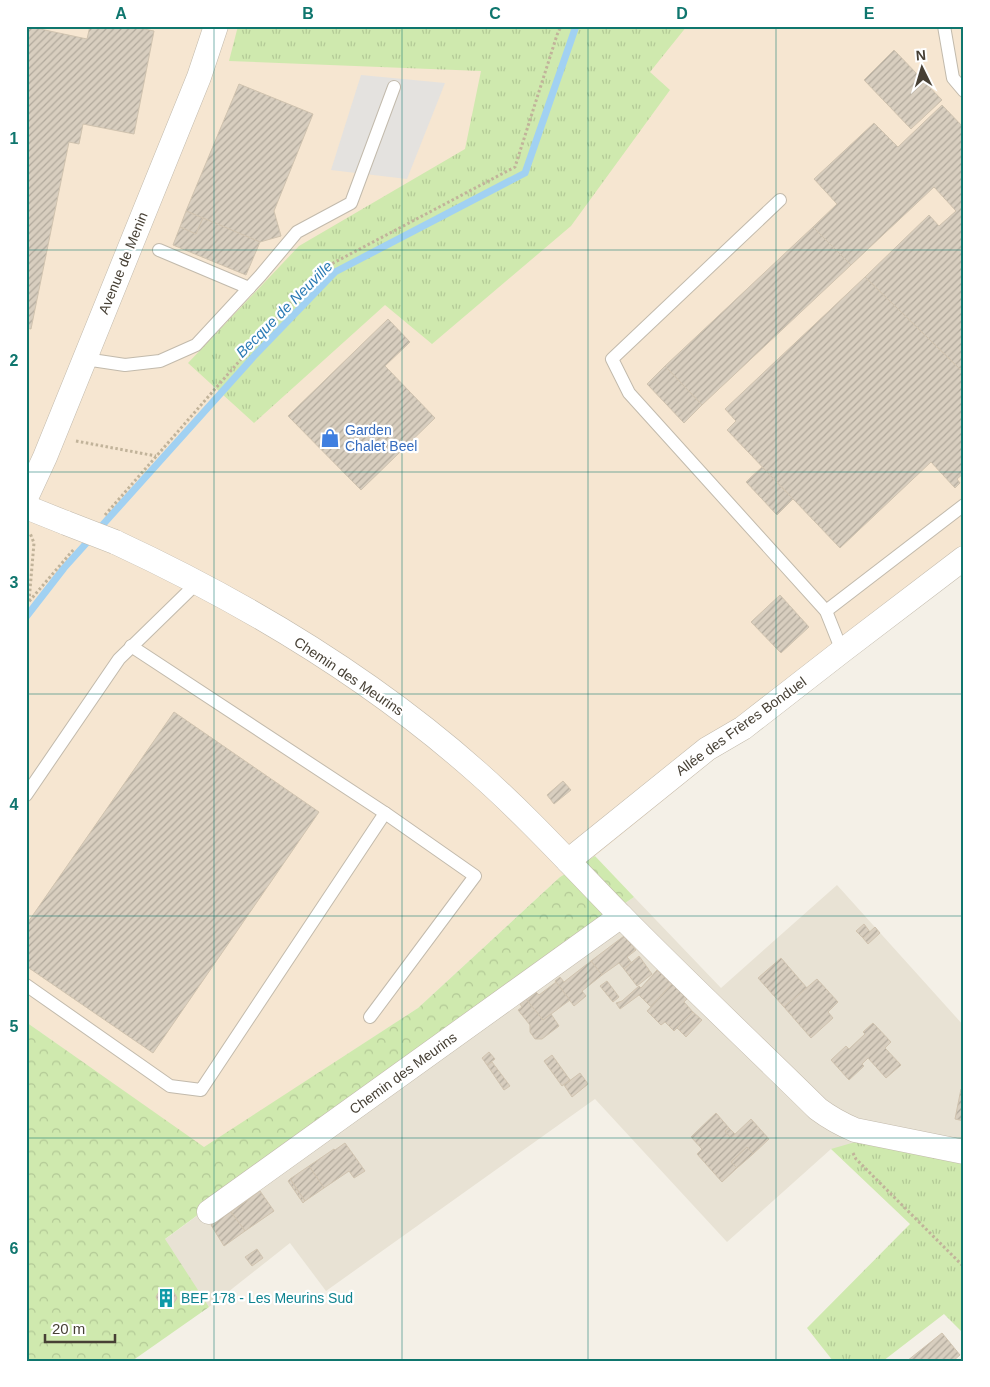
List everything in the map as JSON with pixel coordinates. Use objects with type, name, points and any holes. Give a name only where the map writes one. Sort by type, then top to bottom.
[{"type":"street","name":"Avenue de Menin","points":[[26,498],[53,437],[199,77],[216,26]]},
{"type":"street","name":"Chemin des Meurins","points":[[27,517],[66,523],[115,542],[254,614],[334,664],[403,713],[476,771],[534,826],[621,916],[818,1109],[839,1123],[855,1130],[964,1152]]},
{"type":"street","name":"Allée des Frères Bonduel","points":[[568,860],[707,749],[743,728],[964,558]]},
{"type":"street","name":"Chemin des Meurins","points":[[209,1212],[621,916]]},
{"type":"lane","points":[[944,26],[952,78],[964,91]]},
{"type":"lane","points":[[85,359],[125,365],[160,361],[196,345],[249,288],[297,232],[351,203],[394,87]]},
{"type":"lane","points":[[780,200],[612,359],[629,393],[826,611],[842,651]]},
{"type":"lane","points":[[159,250],[249,288]]},
{"type":"lane","points":[[826,611],[964,505]]},
{"type":"lane","points":[[26,795],[119,659],[197,583]]},
{"type":"lane","points":[[131,646],[385,813],[475,876],[370,1017]]},
{"type":"lane","points":[[26,985],[170,1086],[200,1090],[385,813]]},
{"type":"path","points":[[99,521],[318,271],[515,166],[556,35],[561,26]]},
{"type":"path","points":[[53,437],[156,456]]},
{"type":"path","points":[[27,517],[34,543],[28,603]]},
{"type":"path","points":[[28,603],[80,543]]},
{"type":"path","points":[[839,1123],[856,1159],[964,1267]]},
{"type":"shaded area","points":[[26,26],[964,26],[964,570],[718,756],[595,856],[560,877],[418,1008],[204,1148],[26,1022]]},
{"type":"shaded area","points":[[361,75],[445,83],[407,179],[331,170]]},
{"type":"shaded area","points":[[837,885],[964,1026],[964,1158],[831,1149],[727,1242],[595,1099],[326,1291],[290,1243],[209,1307],[164,1240],[593,925],[634,897],[721,988]]},
{"type":"green space","points":[[238,26],[687,26],[650,72],[670,90],[571,226],[432,344],[385,305],[254,423],[188,363],[299,246],[465,149],[481,71],[229,61]]},
{"type":"green space","points":[[595,856],[634,897],[593,925],[165,1239],[209,1307],[132,1361],[26,1361],[26,1022],[204,1147],[418,1008],[560,877]]},
{"type":"green space","points":[[862,1140],[964,1158],[964,1334],[944,1314],[883,1361],[833,1361],[807,1328],[910,1224],[831,1149]]},
{"type":"building","points":[[26,26],[87,39],[90,26],[129,26],[154,31],[134,134],[83,124],[79,144],[69,142],[31,329],[26,328]]},
{"type":"building","points":[[894,50],[942,100],[911,129],[864,80]]},
{"type":"building","points":[[239,84],[313,114],[274,211],[281,236],[260,242],[186,211]]},
{"type":"building","points":[[942,105],[964,128],[964,373],[865,277],[929,215],[939,226],[956,211],[934,187],[851,265],[813,227],[837,204],[814,179],[874,123],[898,147]]},
{"type":"building","points":[[186,211],[203,218],[196,234],[180,227]]},
{"type":"building","points":[[203,218],[260,242],[246,275],[173,245],[180,227],[196,234]]},
{"type":"building","points":[[813,227],[851,265],[702,405],[665,366]]},
{"type":"building","points":[[865,277],[964,373],[964,473],[957,479],[960,483],[955,488],[931,462],[840,548],[727,430],[736,421],[725,409]]},
{"type":"building","points":[[388,319],[410,342],[385,366],[435,418],[361,490],[288,416]]},
{"type":"building","points":[[665,366],[702,405],[684,423],[647,384]]},
{"type":"building","points":[[762,467],[793,499],[777,515],[746,482]]},
{"type":"building","points":[[780,595],[809,627],[781,653],[751,622]]},
{"type":"building","points":[[174,712],[319,812],[153,1053],[26,966],[26,925]]},
{"type":"building","points":[[563,781],[571,790],[554,804],[547,795]]},
{"type":"building","points":[[864,924],[870,932],[863,938],[856,931]]},
{"type":"building","points":[[875,927],[880,933],[868,944],[863,938]]},
{"type":"building","points":[[624,936],[636,950],[627,957],[632,963],[624,969],[619,963],[602,975],[591,961]]},
{"type":"building","points":[[639,956],[652,974],[637,986],[624,969]]},
{"type":"building","points":[[781,958],[807,988],[784,1007],[758,978]]},
{"type":"building","points":[[591,961],[602,975],[582,991],[586,996],[574,1006],[555,981],[560,977],[564,982]]},
{"type":"building","points":[[657,970],[672,984],[651,1007],[639,995],[620,1009],[616,1003],[622,1001],[639,986],[641,988]]},
{"type":"building","points":[[817,979],[838,1002],[828,1012],[833,1018],[811,1038],[784,1007]]},
{"type":"building","points":[[607,981],[619,997],[613,1002],[600,986]]},
{"type":"building","points":[[556,982],[570,1000],[543,1020],[526,999],[536,992],[539,995]]},
{"type":"building","points":[[672,984],[687,999],[684,1002],[693,1012],[674,1031],[665,1022],[661,1025],[647,1011]]},
{"type":"building","points":[[526,999],[543,1020],[551,1014],[559,1026],[542,1039],[535,1039],[530,1032],[530,1025],[518,1010],[522,1007],[520,1004]]},
{"type":"building","points":[[693,1012],[702,1020],[686,1037],[677,1028]]},
{"type":"building","points":[[873,1023],[891,1042],[885,1048],[901,1065],[886,1078],[868,1058],[862,1064],[864,1066],[849,1080],[831,1060],[846,1046],[849,1049],[865,1034],[863,1032]]},
{"type":"building","points":[[489,1052],[495,1059],[487,1065],[482,1058]]},
{"type":"building","points":[[552,1055],[570,1080],[562,1086],[544,1061]]},
{"type":"building","points":[[492,1062],[510,1086],[504,1090],[487,1065]]},
{"type":"building","points":[[580,1073],[588,1084],[572,1097],[564,1085]]},
{"type":"building","points":[[961,1089],[964,1090],[964,1121],[955,1119]]},
{"type":"building","points":[[716,1113],[729,1128],[725,1131],[731,1138],[751,1119],[769,1139],[753,1154],[747,1147],[731,1162],[737,1168],[722,1182],[697,1154],[702,1149],[691,1137]]},
{"type":"building","points":[[729,1128],[735,1134],[731,1138],[725,1131]]},
{"type":"building","points":[[345,1143],[365,1171],[354,1178],[349,1171],[324,1188],[309,1166]]},
{"type":"building","points":[[747,1147],[753,1154],[737,1168],[731,1162]]},
{"type":"building","points":[[309,1166],[324,1188],[305,1201],[290,1179]]},
{"type":"building","points":[[290,1179],[305,1201],[303,1203],[288,1181]]},
{"type":"building","points":[[260,1191],[274,1211],[245,1231],[231,1212]]},
{"type":"building","points":[[231,1212],[245,1231],[224,1246],[211,1225]]},
{"type":"building","points":[[257,1249],[263,1258],[252,1266],[245,1257]]},
{"type":"building","name":"BEF 178 - Les Meurins Sud","points":[[161,1288],[172,1289],[177,1298],[171,1307],[161,1306],[156,1297]]},
{"type":"building","points":[[942,1333],[960,1355],[953,1361],[907,1361]]},
{"type":"waterway","name":"Becque de Neuville","points":[[98,530],[255,355],[335,272],[525,173],[576,26]]},
{"type":"waterway","name":"Becque de Neuville","points":[[26,617],[64,568],[91,538]]},
{"type":"place","name":"Garden Chalet Beel","points":[[330,438]]},
{"type":"place","name":"BEF 178 - Les Meurins Sud","points":[[166,1298]]}]
